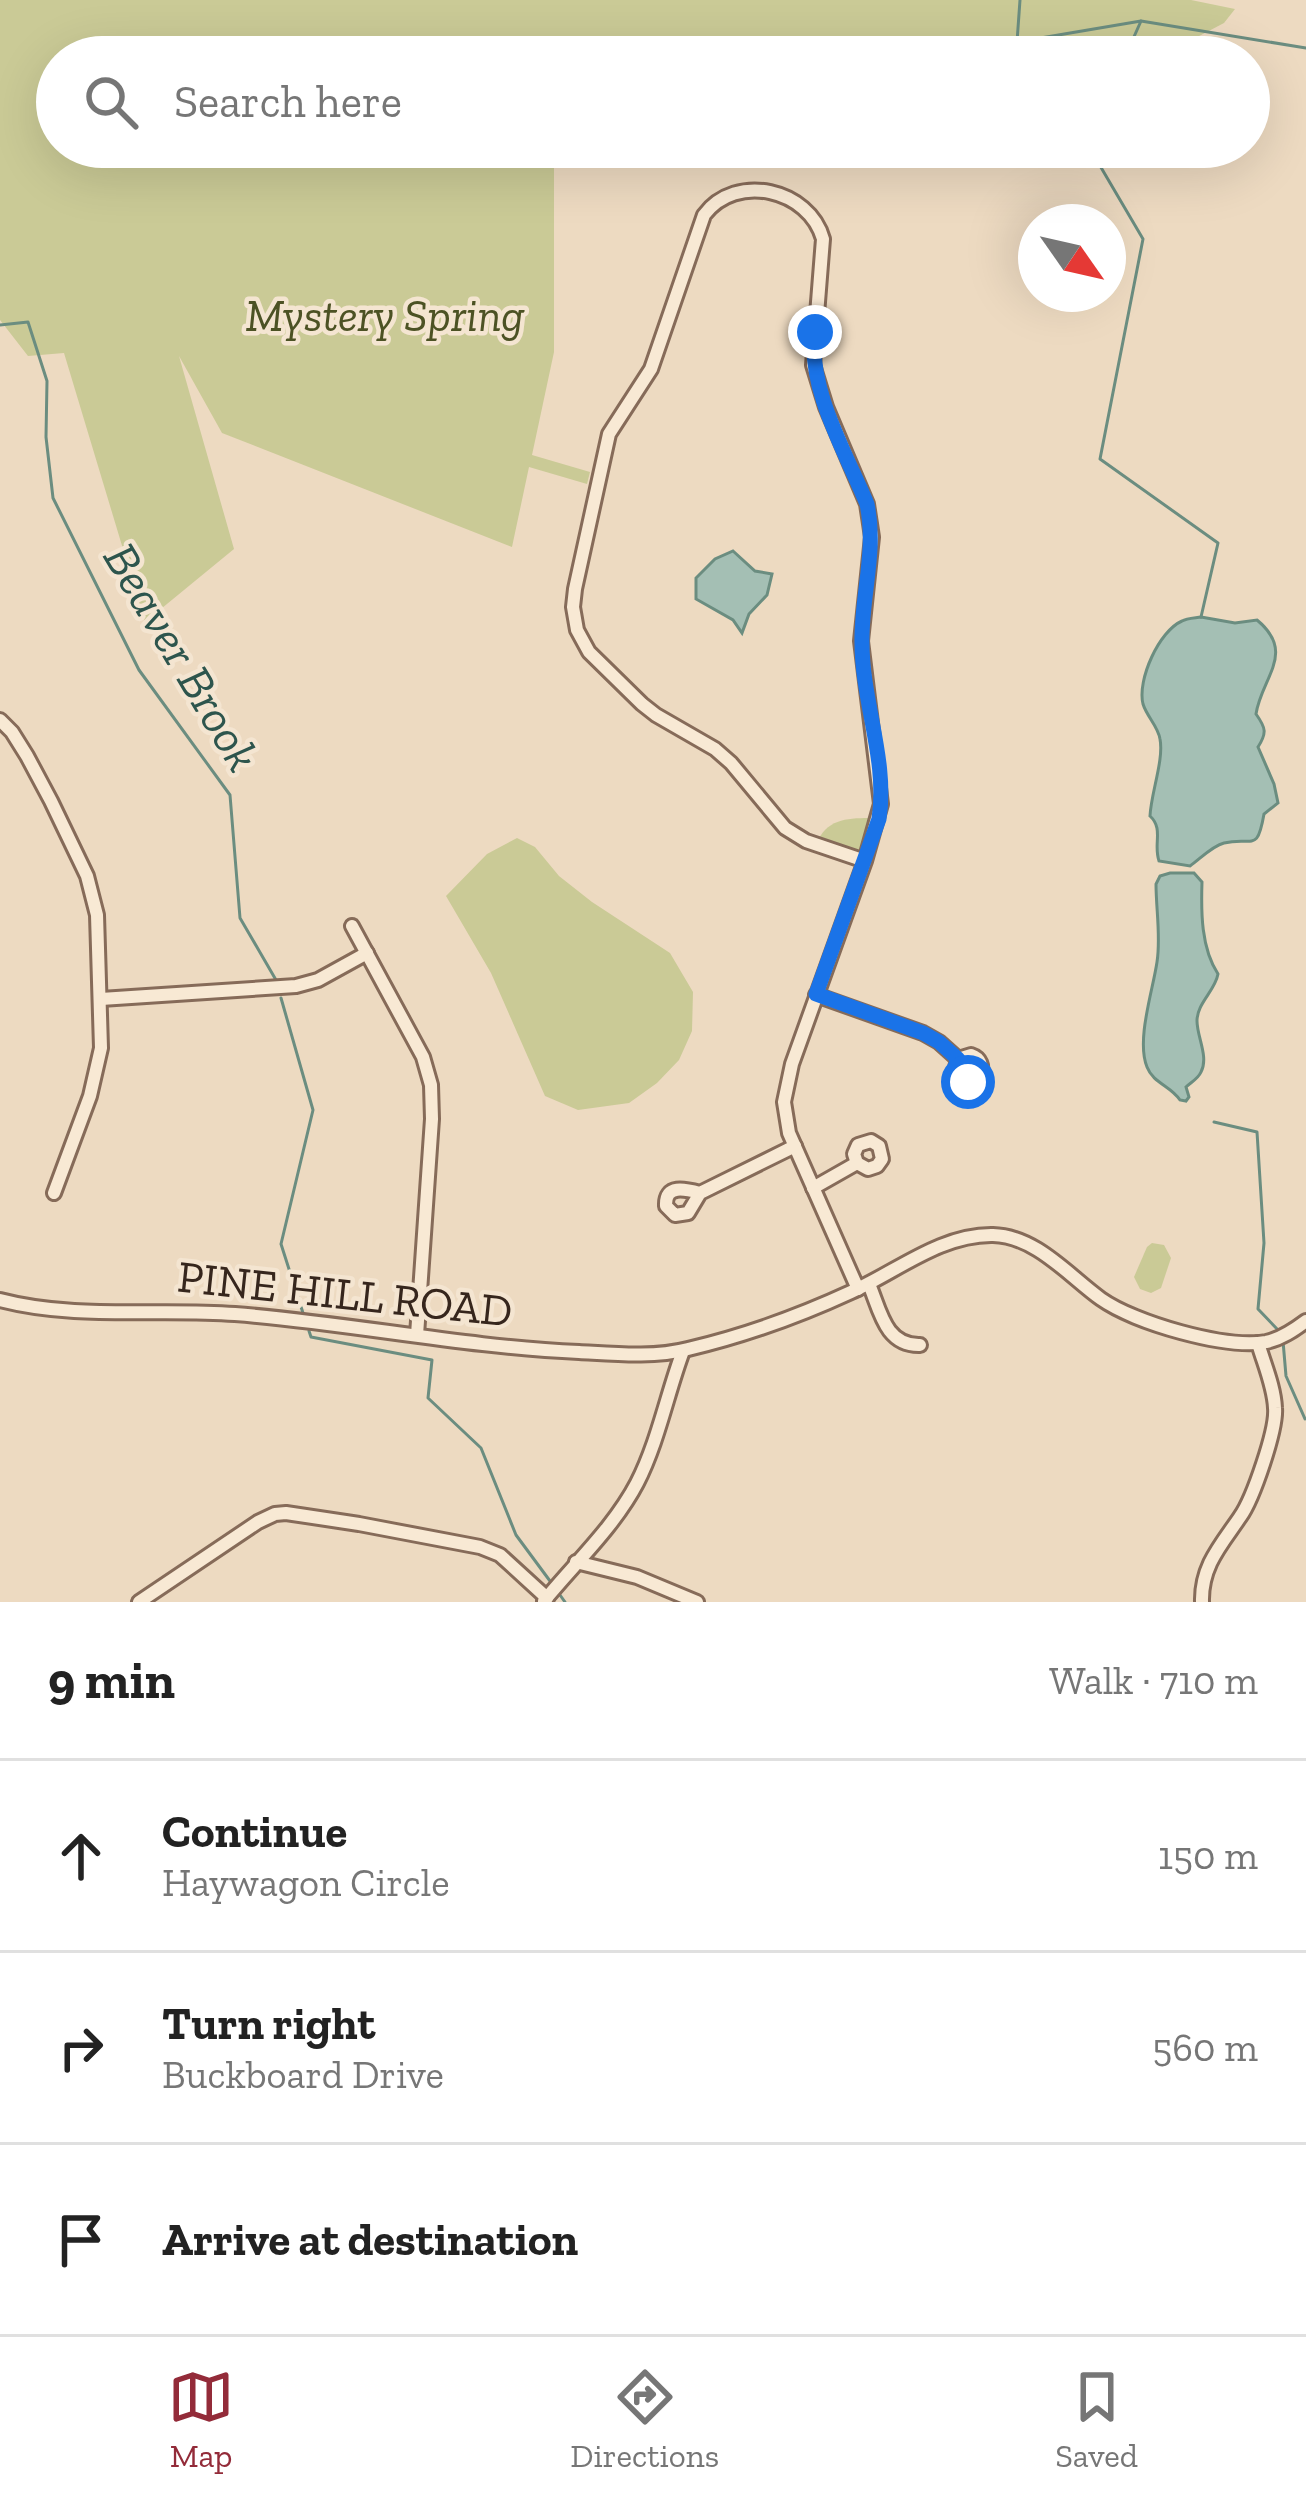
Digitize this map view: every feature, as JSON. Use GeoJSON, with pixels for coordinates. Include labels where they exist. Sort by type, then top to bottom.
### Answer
{"type":"FeatureCollection","features":[{"type":"Feature","properties":{"kind":"street"},"geometry":{"type":"LineString","coordinates":[[865,861],[806,841],[784,828],[731,763],[656,715],[604,668],[582,641],[574,619],[575,589],[609,434],[652,369],[704,215],[722,199],[746,193],[784,195],[809,211],[820,226],[824,239],[813,364],[867,504],[872,537],[862,641],[881,804],[865,861],[785,1087],[786,1121],[813,1188],[892,1335],[906,1345],[920,1345]]}},
{"type":"Feature","properties":{"kind":"street"},"geometry":{"type":"LineString","coordinates":[[0,720],[27,756],[92,888],[97,915],[103,1032],[95,1079],[54,1193]]}},
{"type":"Feature","properties":{"kind":"street"},"geometry":{"type":"LineString","coordinates":[[352,926],[423,1057],[431,1085],[417,1335]]}},
{"type":"Feature","properties":{"kind":"street"},"geometry":{"type":"LineString","coordinates":[[101,999],[296,986],[318,980],[367,953]]}},
{"type":"Feature","properties":{"kind":"street"},"geometry":{"type":"LineString","coordinates":[[816,994],[923,1033],[958,1059]]}},
{"type":"Feature","properties":{"kind":"street"},"geometry":{"type":"LineString","coordinates":[[700,1193],[795,1146]]}},
{"type":"Feature","properties":{"kind":"street"},"geometry":{"type":"LineString","coordinates":[[813,1188],[856,1163]]}},
{"type":"Feature","properties":{"kind":"street","name":"PINE HILL ROAD"},"geometry":{"type":"LineString","coordinates":[[0,1300],[58,1311],[220,1313],[568,1352],[655,1354],[683,1351],[791,1317],[936,1248],[999,1235],[1036,1249],[1099,1298],[1134,1318],[1218,1339],[1258,1343]]}},
{"type":"Feature","properties":{"kind":"street"},"geometry":{"type":"LineString","coordinates":[[1202,1602],[1209,1563],[1246,1508],[1274,1426],[1274,1396],[1258,1343],[1306,1322]]}},
{"type":"Feature","properties":{"kind":"street"},"geometry":{"type":"LineString","coordinates":[[140,1602],[258,1522],[286,1513],[480,1547],[500,1556],[545,1600],[624,1505],[650,1455],[683,1351]]}},
{"type":"Feature","properties":{"kind":"street"},"geometry":{"type":"LineString","coordinates":[[576,1562],[637,1577],[697,1602]]}},
{"type":"Feature","properties":{"kind":"green space","name":"Mystery Spring"},"geometry":{"type":"Polygon","coordinates":[[[0,0],[1191,0],[1235,9],[1224,23],[1199,36],[36,36],[36,168],[554,168],[554,352],[532,455],[590,472],[587,484],[529,467],[512,547],[222,433],[179,356],[234,549],[145,622],[64,353],[28,356],[0,320],[0,0]]]}},
{"type":"Feature","properties":{"kind":"green space"},"geometry":{"type":"Polygon","coordinates":[[[873,818],[863,849],[855,852],[818,840],[834,823],[873,818]]]}},
{"type":"Feature","properties":{"kind":"green space"},"geometry":{"type":"Polygon","coordinates":[[[517,838],[535,847],[559,876],[592,902],[670,953],[693,992],[692,1031],[679,1060],[629,1103],[578,1110],[545,1096],[491,973],[446,896],[487,854],[517,838]]]}},
{"type":"Feature","properties":{"kind":"green space"},"geometry":{"type":"Polygon","coordinates":[[[1152,1243],[1164,1245],[1171,1258],[1161,1288],[1151,1293],[1140,1289],[1134,1277],[1152,1243]]]}},
{"type":"Feature","properties":{"kind":"shaded area"},"geometry":{"type":"Polygon","coordinates":[[[733,551],[755,571],[772,574],[767,595],[749,614],[742,633],[733,620],[696,599],[696,578],[715,559],[733,551]]]}},
{"type":"Feature","properties":{"kind":"shaded area"},"geometry":{"type":"Polygon","coordinates":[[[1201,617],[1235,623],[1257,620],[1274,644],[1276,655],[1256,714],[1264,730],[1258,747],[1278,803],[1264,814],[1256,839],[1220,845],[1190,866],[1159,861],[1157,855],[1156,826],[1150,816],[1160,739],[1142,694],[1147,670],[1165,635],[1182,621],[1201,617]]]}},
{"type":"Feature","properties":{"kind":"shaded area"},"geometry":{"type":"Polygon","coordinates":[[[1194,873],[1202,882],[1205,941],[1218,974],[1198,1015],[1203,1066],[1186,1087],[1186,1101],[1153,1077],[1144,1056],[1144,1029],[1158,952],[1156,884],[1160,876],[1194,873]]]}},
{"type":"Feature","properties":{"kind":"waterway"},"geometry":{"type":"LineString","coordinates":[[1017,36],[1020,0]]}},
{"type":"Feature","properties":{"kind":"waterway"},"geometry":{"type":"LineString","coordinates":[[1052,36],[1141,21],[1233,36]]}},
{"type":"Feature","properties":{"kind":"waterway"},"geometry":{"type":"LineString","coordinates":[[1134,36],[1141,21]]}},
{"type":"Feature","properties":{"kind":"waterway"},"geometry":{"type":"LineString","coordinates":[[1270,42],[1306,48]]}},
{"type":"Feature","properties":{"kind":"waterway"},"geometry":{"type":"LineString","coordinates":[[1101,168],[1143,239],[1100,459],[1218,543],[1201,617]]}},
{"type":"Feature","properties":{"kind":"waterway","name":"Beaver Brook"},"geometry":{"type":"LineString","coordinates":[[0,325],[28,322],[47,381],[46,437],[53,498],[139,670],[230,795],[240,918],[276,980]]}},
{"type":"Feature","properties":{"kind":"waterway","name":"Beaver Brook"},"geometry":{"type":"LineString","coordinates":[[281,998],[313,1110],[281,1244],[303,1313]]}},
{"type":"Feature","properties":{"kind":"waterway"},"geometry":{"type":"LineString","coordinates":[[1214,1122],[1257,1132],[1264,1243],[1258,1309],[1278,1330]]}},
{"type":"Feature","properties":{"kind":"waterway","name":"Beaver Brook"},"geometry":{"type":"LineString","coordinates":[[309,1331],[311,1337],[432,1360],[428,1398],[481,1448],[516,1535],[550,1581]]}},
{"type":"Feature","properties":{"kind":"waterway"},"geometry":{"type":"LineString","coordinates":[[1283,1341],[1286,1376],[1305,1419]]}},
{"type":"Feature","properties":{"kind":"waterway","name":"Beaver Brook"},"geometry":{"type":"LineString","coordinates":[[560,1595],[565,1602]]}},
{"type":"Feature","properties":{"kind":"route"},"geometry":{"type":"LineString","coordinates":[[815,332],[813,364],[870,519],[862,641],[881,796],[879,819],[816,994],[932,1037],[958,1059],[957,1076],[968,1082]]}}]}
